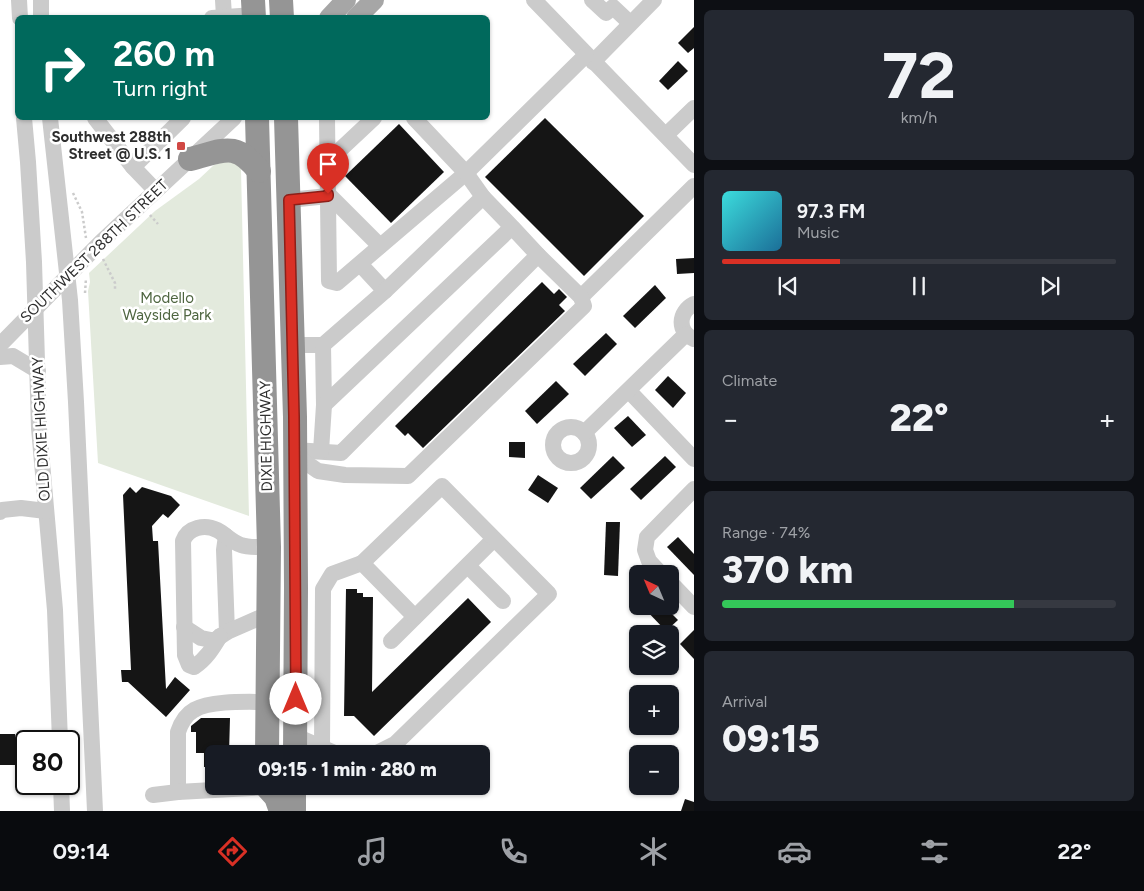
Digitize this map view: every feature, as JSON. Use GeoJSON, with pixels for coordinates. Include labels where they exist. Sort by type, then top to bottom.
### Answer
{"type":"FeatureCollection","features":[{"type":"Feature","properties":{"kind":"highway","name":"DIXIE HIGHWAY"},"geometry":{"type":"LineString","coordinates":[[257,120],[269,547],[267,745]]}},
{"type":"Feature","properties":{"kind":"highway","name":"DIXIE HIGHWAY"},"geometry":{"type":"LineString","coordinates":[[286,120],[293,345],[292,745]]}},
{"type":"Feature","properties":{"kind":"highway"},"geometry":{"type":"LineString","coordinates":[[190,159],[227,150],[235,151],[247,156],[259,171]]}},
{"type":"Feature","properties":{"kind":"highway"},"geometry":{"type":"LineString","coordinates":[[263,304],[281,352],[280,438],[284,446],[294,452]]}},
{"type":"Feature","properties":{"kind":"highway"},"geometry":{"type":"LineString","coordinates":[[269,587],[280,641],[282,745]]}},
{"type":"Feature","properties":{"kind":"highway"},"geometry":{"type":"LineString","coordinates":[[266,811],[267,795]]}},
{"type":"Feature","properties":{"kind":"highway"},"geometry":{"type":"LineString","coordinates":[[274,795],[280,811]]}},
{"type":"Feature","properties":{"kind":"highway"},"geometry":{"type":"LineString","coordinates":[[294,795],[294,811]]}},
{"type":"Feature","properties":{"kind":"main road"},"geometry":{"type":"LineString","coordinates":[[331,15],[346,0]]}},
{"type":"Feature","properties":{"kind":"main road"},"geometry":{"type":"LineString","coordinates":[[359,15],[374,0]]}},
{"type":"Feature","properties":{"kind":"street"},"geometry":{"type":"LineString","coordinates":[[19,0],[20,15]]}},
{"type":"Feature","properties":{"kind":"street"},"geometry":{"type":"LineString","coordinates":[[41,0],[41,15]]}},
{"type":"Feature","properties":{"kind":"street"},"geometry":{"type":"LineString","coordinates":[[534,0],[694,165]]}},
{"type":"Feature","properties":{"kind":"street"},"geometry":{"type":"LineString","coordinates":[[592,0],[606,13],[616,3],[630,23]]}},
{"type":"Feature","properties":{"kind":"street"},"geometry":{"type":"LineString","coordinates":[[327,120],[329,281],[338,283],[466,173],[654,0]]}},
{"type":"Feature","properties":{"kind":"street"},"geometry":{"type":"LineString","coordinates":[[220,11],[253,11]]}},
{"type":"Feature","properties":{"kind":"street"},"geometry":{"type":"LineString","coordinates":[[666,136],[694,108]]}},
{"type":"Feature","properties":{"kind":"street","name":"OLD DIXIE HIGHWAY"},"geometry":{"type":"LineString","coordinates":[[24,120],[30,184],[39,428],[55,610],[60,730]]}},
{"type":"Feature","properties":{"kind":"street"},"geometry":{"type":"LineString","coordinates":[[50,120],[67,275],[76,402],[95,811]]}},
{"type":"Feature","properties":{"kind":"street"},"geometry":{"type":"LineString","coordinates":[[97,120],[133,167],[155,190]]}},
{"type":"Feature","properties":{"kind":"street"},"geometry":{"type":"LineString","coordinates":[[133,167],[181,120]]}},
{"type":"Feature","properties":{"kind":"street","name":"SOUTHWEST 288TH STREET"},"geometry":{"type":"LineString","coordinates":[[0,345],[67,275],[155,190],[232,120]]}},
{"type":"Feature","properties":{"kind":"street"},"geometry":{"type":"LineString","coordinates":[[327,162],[372,120]]}},
{"type":"Feature","properties":{"kind":"street"},"geometry":{"type":"LineString","coordinates":[[294,452],[318,471],[345,476],[408,476],[584,306],[581,297],[538,255],[483,196],[466,173],[416,120]]}},
{"type":"Feature","properties":{"kind":"street"},"geometry":{"type":"LineString","coordinates":[[581,297],[694,186]]}},
{"type":"Feature","properties":{"kind":"street"},"geometry":{"type":"LineString","coordinates":[[328,195],[380,246]]}},
{"type":"Feature","properties":{"kind":"street"},"geometry":{"type":"LineString","coordinates":[[289,200],[328,195]]}},
{"type":"Feature","properties":{"kind":"street"},"geometry":{"type":"LineString","coordinates":[[293,345],[323,345],[385,291],[483,196]]}},
{"type":"Feature","properties":{"kind":"street"},"geometry":{"type":"LineString","coordinates":[[324,406],[512,227]]}},
{"type":"Feature","properties":{"kind":"street"},"geometry":{"type":"LineString","coordinates":[[294,452],[320,451],[341,453],[538,255]]}},
{"type":"Feature","properties":{"kind":"street"},"geometry":{"type":"LineString","coordinates":[[360,264],[385,291]]}},
{"type":"Feature","properties":{"kind":"street"},"geometry":{"type":"LineString","coordinates":[[584,433],[629,390],[690,337],[682,328],[681,321],[686,309],[694,304]]}},
{"type":"Feature","properties":{"kind":"street"},"geometry":{"type":"LineString","coordinates":[[320,451],[324,406],[323,345]]}},
{"type":"Feature","properties":{"kind":"street"},"geometry":{"type":"LineString","coordinates":[[0,356],[13,356],[38,371]]}},
{"type":"Feature","properties":{"kind":"street"},"geometry":{"type":"LineString","coordinates":[[629,390],[694,459]]}},
{"type":"Feature","properties":{"kind":"street"},"geometry":{"type":"LineString","coordinates":[[330,745],[323,589],[332,574],[362,563],[442,486],[549,594],[393,745]]}},
{"type":"Feature","properties":{"kind":"street"},"geometry":{"type":"LineString","coordinates":[[653,565],[645,550],[647,537],[694,489]]}},
{"type":"Feature","properties":{"kind":"street"},"geometry":{"type":"LineString","coordinates":[[0,512],[2,510],[21,508],[46,511]]}},
{"type":"Feature","properties":{"kind":"street"},"geometry":{"type":"LineString","coordinates":[[232,540],[224,550],[224,634],[209,653],[194,667],[190,665],[184,655],[183,541],[185,535],[195,528],[203,528],[216,530],[245,546],[269,547]]}},
{"type":"Feature","properties":{"kind":"street"},"geometry":{"type":"LineString","coordinates":[[391,641],[494,539]]}},
{"type":"Feature","properties":{"kind":"street"},"geometry":{"type":"LineString","coordinates":[[362,563],[415,617]]}},
{"type":"Feature","properties":{"kind":"street"},"geometry":{"type":"LineString","coordinates":[[468,566],[503,601]]}},
{"type":"Feature","properties":{"kind":"street"},"geometry":{"type":"LineString","coordinates":[[679,591],[694,607]]}},
{"type":"Feature","properties":{"kind":"street"},"geometry":{"type":"LineString","coordinates":[[184,627],[196,635],[215,640],[268,614]]}},
{"type":"Feature","properties":{"kind":"street"},"geometry":{"type":"LineString","coordinates":[[178,792],[178,732],[186,716],[193,710],[203,707],[237,702],[268,702]]}},
{"type":"Feature","properties":{"kind":"street"},"geometry":{"type":"LineString","coordinates":[[153,795],[205,790]]}},
{"type":"Feature","properties":{"kind":"street"},"geometry":{"type":"LineString","coordinates":[[61,795],[62,811]]}},
{"type":"Feature","properties":{"kind":"path"},"geometry":{"type":"LineString","coordinates":[[149,214],[158,224]]}},
{"type":"Feature","properties":{"kind":"path"},"geometry":{"type":"LineString","coordinates":[[103,258],[114,283],[115,290]]}},
{"type":"Feature","properties":{"kind":"green space","name":"Modello Wayside Park"},"geometry":{"type":"Polygon","coordinates":[[[230,160],[240,164],[241,170],[249,516],[98,463],[88,291],[89,273],[155,211],[199,179],[214,165],[230,160]]]}},
{"type":"Feature","properties":{"kind":"building"},"geometry":{"type":"Polygon","coordinates":[[[694,27],[694,48],[688,53],[678,43],[694,27]]]}},
{"type":"Feature","properties":{"kind":"building"},"geometry":{"type":"Polygon","coordinates":[[[678,61],[688,71],[668,90],[659,81],[678,61]]]}},
{"type":"Feature","properties":{"kind":"building"},"geometry":{"type":"Polygon","coordinates":[[[545,118],[644,216],[584,276],[485,177],[545,118]]]}},
{"type":"Feature","properties":{"kind":"building"},"geometry":{"type":"Polygon","coordinates":[[[399,124],[444,172],[391,223],[345,176],[399,124]]]}},
{"type":"Feature","properties":{"kind":"building"},"geometry":{"type":"Polygon","coordinates":[[[694,258],[694,273],[677,274],[676,259],[694,258]]]}},
{"type":"Feature","properties":{"kind":"building"},"geometry":{"type":"Polygon","coordinates":[[[542,282],[554,294],[559,289],[567,297],[559,305],[565,311],[423,448],[408,433],[405,436],[395,426],[542,282]]]}},
{"type":"Feature","properties":{"kind":"building"},"geometry":{"type":"Polygon","coordinates":[[[655,285],[666,298],[635,328],[623,316],[655,285]]]}},
{"type":"Feature","properties":{"kind":"building"},"geometry":{"type":"Polygon","coordinates":[[[606,333],[617,344],[585,376],[573,364],[606,333]]]}},
{"type":"Feature","properties":{"kind":"building"},"geometry":{"type":"Polygon","coordinates":[[[668,376],[686,393],[673,408],[655,390],[668,376]]]}},
{"type":"Feature","properties":{"kind":"building"},"geometry":{"type":"Polygon","coordinates":[[[556,381],[569,394],[537,424],[525,411],[556,381]]]}},
{"type":"Feature","properties":{"kind":"building"},"geometry":{"type":"Polygon","coordinates":[[[628,416],[646,435],[632,447],[614,428],[628,416]]]}},
{"type":"Feature","properties":{"kind":"building"},"geometry":{"type":"Polygon","coordinates":[[[509,442],[525,442],[525,458],[509,457],[509,442]]]}},
{"type":"Feature","properties":{"kind":"building"},"geometry":{"type":"Polygon","coordinates":[[[613,456],[625,468],[591,499],[580,488],[613,456]]]}},
{"type":"Feature","properties":{"kind":"building"},"geometry":{"type":"Polygon","coordinates":[[[665,456],[676,467],[641,500],[630,489],[665,456]]]}},
{"type":"Feature","properties":{"kind":"building"},"geometry":{"type":"Polygon","coordinates":[[[538,475],[558,488],[548,503],[528,490],[538,475]]]}},
{"type":"Feature","properties":{"kind":"building"},"geometry":{"type":"Polygon","coordinates":[[[130,487],[136,493],[142,487],[171,496],[180,505],[168,518],[163,514],[152,526],[153,541],[158,541],[166,689],[175,677],[190,690],[166,717],[128,682],[122,682],[121,670],[131,670],[123,495],[130,487]]]}},
{"type":"Feature","properties":{"kind":"building"},"geometry":{"type":"Polygon","coordinates":[[[606,522],[620,522],[618,576],[604,575],[606,522]]]}},
{"type":"Feature","properties":{"kind":"building"},"geometry":{"type":"Polygon","coordinates":[[[678,537],[694,554],[694,575],[667,547],[678,537]]]}},
{"type":"Feature","properties":{"kind":"building"},"geometry":{"type":"Polygon","coordinates":[[[346,589],[357,589],[357,593],[363,593],[363,597],[373,597],[372,692],[468,598],[491,622],[374,736],[354,716],[344,716],[346,589]]]}},
{"type":"Feature","properties":{"kind":"building"},"geometry":{"type":"Polygon","coordinates":[[[651,615],[673,615],[678,620],[673,625],[660,625],[651,615]]]}},
{"type":"Feature","properties":{"kind":"building"},"geometry":{"type":"Polygon","coordinates":[[[694,630],[694,659],[680,644],[694,630]]]}},
{"type":"Feature","properties":{"kind":"building"},"geometry":{"type":"Polygon","coordinates":[[[201,718],[230,718],[229,745],[205,745],[205,767],[204,753],[196,753],[196,732],[191,732],[191,726],[201,718]]]}},
{"type":"Feature","properties":{"kind":"building"},"geometry":{"type":"Polygon","coordinates":[[[0,734],[15,734],[15,765],[0,765],[0,734]]]}},
{"type":"Feature","properties":{"kind":"building"},"geometry":{"type":"Polygon","coordinates":[[[685,799],[694,802],[694,811],[681,811],[685,799]]]}},
{"type":"Feature","properties":{"kind":"place","name":"Southwest 288th Street @ U.S. 1"},"geometry":{"type":"Point","coordinates":[181,146]}},
{"type":"Feature","properties":{"kind":"route"},"geometry":{"type":"LineString","coordinates":[[296,699],[295,455],[289,200],[328,196],[328,194]]}}]}
